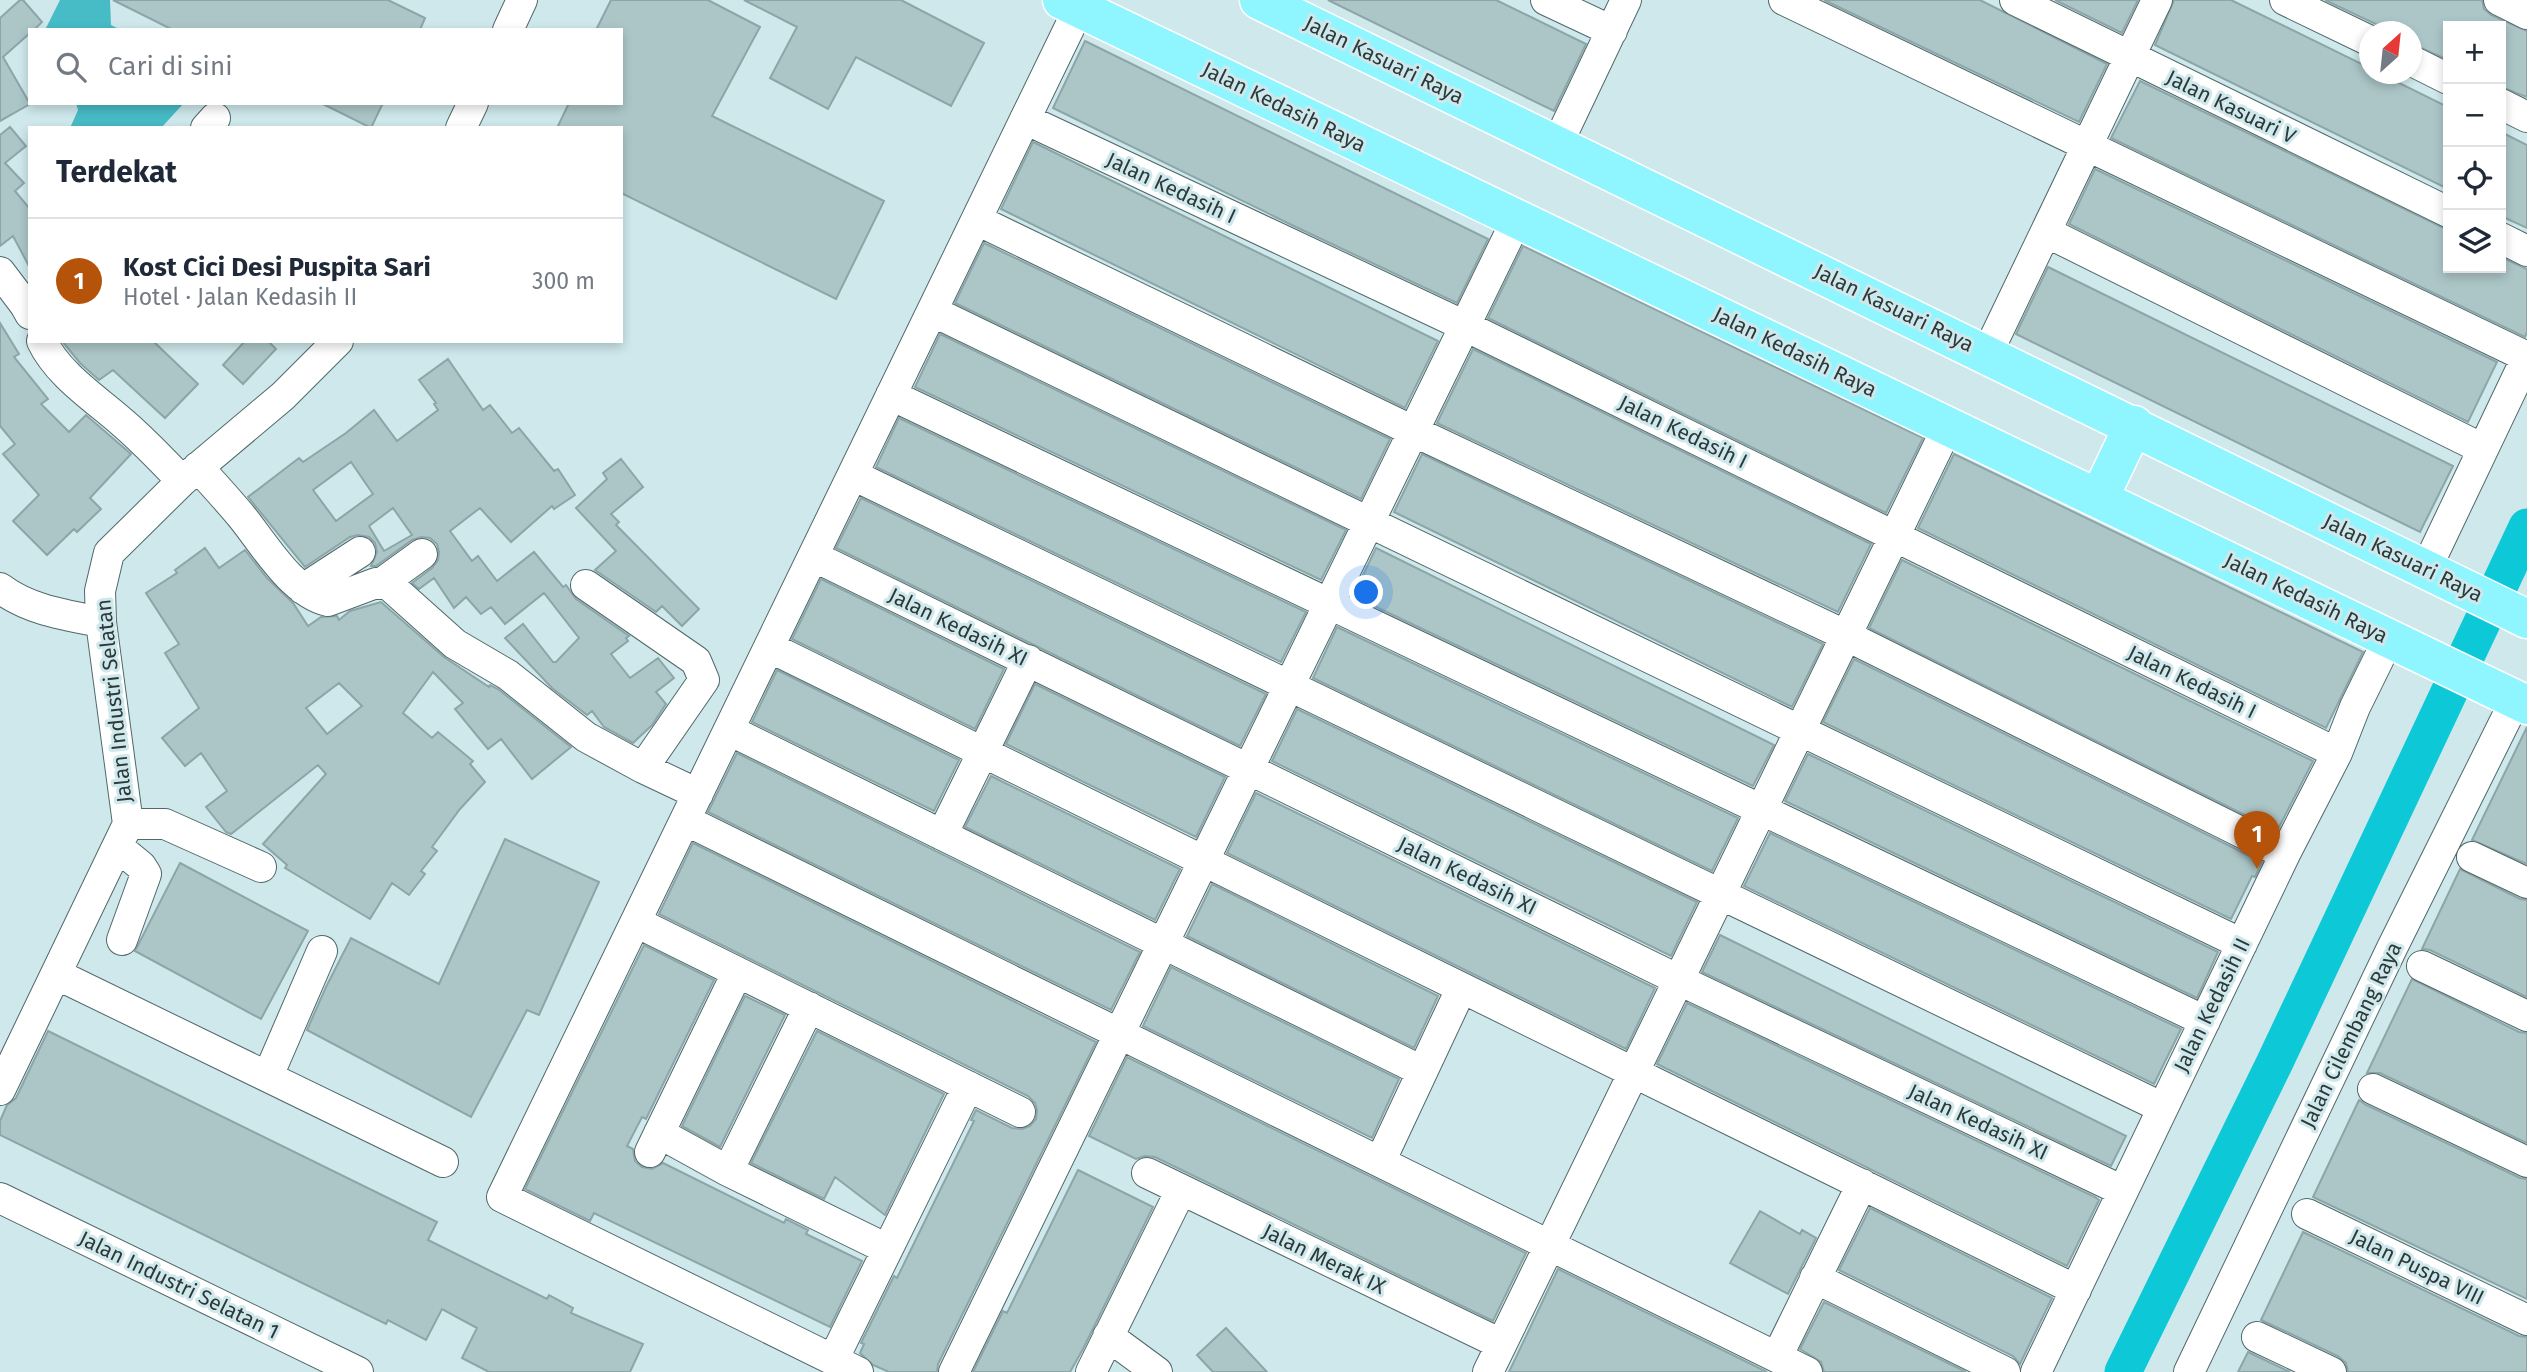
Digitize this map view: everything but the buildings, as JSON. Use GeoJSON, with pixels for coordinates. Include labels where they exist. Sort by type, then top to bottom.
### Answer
{"type":"FeatureCollection","features":[{"type":"Feature","properties":{"kind":"main road","name":"Jalan Kasuari Raya"},"geometry":{"type":"LineString","coordinates":[[1259,0],[1301,9],[1557,145],[2527,619]]}},
{"type":"Feature","properties":{"kind":"main road","name":"Jalan Kedasih Raya"},"geometry":{"type":"LineString","coordinates":[[1071,4],[2514,699]]}},
{"type":"Feature","properties":{"kind":"main road"},"geometry":{"type":"LineString","coordinates":[[2099,498],[2134,425]]}},
{"type":"Feature","properties":{"kind":"street"},"geometry":{"type":"LineString","coordinates":[[509,28],[522,0]]}},
{"type":"Feature","properties":{"kind":"street"},"geometry":{"type":"LineString","coordinates":[[1546,0],[1612,31]]}},
{"type":"Feature","properties":{"kind":"street"},"geometry":{"type":"LineString","coordinates":[[1557,145],[1626,0]]}},
{"type":"Feature","properties":{"kind":"street"},"geometry":{"type":"LineString","coordinates":[[1784,0],[2527,357],[2483,449],[2432,572]]}},
{"type":"Feature","properties":{"kind":"street","name":"Jalan Kasuari V"},"geometry":{"type":"LineString","coordinates":[[2015,0],[2444,210]]}},
{"type":"Feature","properties":{"kind":"street"},"geometry":{"type":"LineString","coordinates":[[1987,354],[2157,0]]}},
{"type":"Feature","properties":{"kind":"street"},"geometry":{"type":"LineString","coordinates":[[2285,0],[2359,36]]}},
{"type":"Feature","properties":{"kind":"street"},"geometry":{"type":"LineString","coordinates":[[2499,0],[2527,14]]}},
{"type":"Feature","properties":{"kind":"street"},"geometry":{"type":"LineString","coordinates":[[968,1086],[887,1249],[845,1366],[502,1198],[977,220],[1025,119],[1071,4]]}},
{"type":"Feature","properties":{"kind":"street"},"geometry":{"type":"LineString","coordinates":[[2422,66],[2443,76]]}},
{"type":"Feature","properties":{"kind":"street"},"geometry":{"type":"LineString","coordinates":[[462,126],[472,105]]}},
{"type":"Feature","properties":{"kind":"street"},"geometry":{"type":"LineString","coordinates":[[2506,106],[2527,117]]}},
{"type":"Feature","properties":{"kind":"street","name":"Jalan Kedasih I"},"geometry":{"type":"LineString","coordinates":[[1025,119],[1465,326],[2337,753]]}},
{"type":"Feature","properties":{"kind":"street"},"geometry":{"type":"LineString","coordinates":[[954,1372],[1517,219]]}},
{"type":"Feature","properties":{"kind":"street"},"geometry":{"type":"LineString","coordinates":[[977,220],[1413,431],[1845,635],[2285,854]]}},
{"type":"Feature","properties":{"kind":"street"},"geometry":{"type":"LineString","coordinates":[[2046,232],[2483,449]]}},
{"type":"Feature","properties":{"kind":"street"},"geometry":{"type":"LineString","coordinates":[[2506,240],[2527,251]]}},
{"type":"Feature","properties":{"kind":"street"},"geometry":{"type":"LineString","coordinates":[[0,272],[28,307]]}},
{"type":"Feature","properties":{"kind":"street"},"geometry":{"type":"LineString","coordinates":[[932,311],[2242,944]]}},
{"type":"Feature","properties":{"kind":"street"},"geometry":{"type":"LineString","coordinates":[[43,343],[62,369],[126,425],[243,519],[274,559],[303,589],[328,601],[382,583],[395,590],[455,644],[508,675],[586,737],[698,794]]}},
{"type":"Feature","properties":{"kind":"street","name":"Jalan Industri Selatan"},"geometry":{"type":"LineString","coordinates":[[123,835],[100,622],[100,592],[109,553],[190,474],[283,396],[336,343]]}},
{"type":"Feature","properties":{"kind":"street"},"geometry":{"type":"LineString","coordinates":[[891,395],[2205,1021]]}},
{"type":"Feature","properties":{"kind":"street"},"geometry":{"type":"LineString","coordinates":[[1488,1372],[1948,426]]}},
{"type":"Feature","properties":{"kind":"street"},"geometry":{"type":"LineString","coordinates":[[853,475],[2163,1108]]}},
{"type":"Feature","properties":{"kind":"street"},"geometry":{"type":"LineString","coordinates":[[303,589],[360,552]]}},
{"type":"Feature","properties":{"kind":"street"},"geometry":{"type":"LineString","coordinates":[[382,583],[422,554]]}},
{"type":"Feature","properties":{"kind":"street","name":"Jalan Kedasih XI"},"geometry":{"type":"LineString","coordinates":[[813,556],[1679,980],[2123,1191]]}},
{"type":"Feature","properties":{"kind":"street"},"geometry":{"type":"LineString","coordinates":[[586,585],[696,661],[704,680],[643,768]]}},
{"type":"Feature","properties":{"kind":"street"},"geometry":{"type":"LineString","coordinates":[[5,594],[54,614],[100,622]]}},
{"type":"Feature","properties":{"kind":"street","name":"Jalan Kedasih II"},"geometry":{"type":"LineString","coordinates":[[2036,1372],[2285,854],[2337,753],[2355,707],[2397,641]]}},
{"type":"Feature","properties":{"kind":"street"},"geometry":{"type":"LineString","coordinates":[[769,647],[2076,1290]]}},
{"type":"Feature","properties":{"kind":"street"},"geometry":{"type":"LineString","coordinates":[[942,835],[1028,660]]}},
{"type":"Feature","properties":{"kind":"street","name":"Jalan Cilembang Raya"},"geometry":{"type":"LineString","coordinates":[[2189,1372],[2514,699]]}},
{"type":"Feature","properties":{"kind":"street"},"geometry":{"type":"LineString","coordinates":[[729,730],[1422,1071]]}},
{"type":"Feature","properties":{"kind":"street"},"geometry":{"type":"LineString","coordinates":[[685,820],[1807,1372]]}},
{"type":"Feature","properties":{"kind":"street"},"geometry":{"type":"LineString","coordinates":[[1,1084],[123,835],[165,824],[261,867]]}},
{"type":"Feature","properties":{"kind":"street"},"geometry":{"type":"LineString","coordinates":[[122,940],[146,874],[123,835]]}},
{"type":"Feature","properties":{"kind":"street"},"geometry":{"type":"LineString","coordinates":[[2472,857],[2527,883]]}},
{"type":"Feature","properties":{"kind":"street"},"geometry":{"type":"LineString","coordinates":[[636,922],[1020,1112]]}},
{"type":"Feature","properties":{"kind":"street"},"geometry":{"type":"LineString","coordinates":[[268,1076],[323,951]]}},
{"type":"Feature","properties":{"kind":"street"},"geometry":{"type":"LineString","coordinates":[[2422,966],[2527,1016]]}},
{"type":"Feature","properties":{"kind":"street"},"geometry":{"type":"LineString","coordinates":[[737,973],[654,1143],[728,1171],[887,1249]]}},
{"type":"Feature","properties":{"kind":"street"},"geometry":{"type":"LineString","coordinates":[[56,974],[443,1162]]}},
{"type":"Feature","properties":{"kind":"street"},"geometry":{"type":"LineString","coordinates":[[1380,1162],[1461,989]]}},
{"type":"Feature","properties":{"kind":"street"},"geometry":{"type":"LineString","coordinates":[[728,1171],[809,1007]]}},
{"type":"Feature","properties":{"kind":"street"},"geometry":{"type":"LineString","coordinates":[[2373,1089],[2527,1161]]}},
{"type":"Feature","properties":{"kind":"street","name":"Jalan Merak IX"},"geometry":{"type":"LineString","coordinates":[[1147,1173],[1501,1344]]}},
{"type":"Feature","properties":{"kind":"street"},"geometry":{"type":"LineString","coordinates":[[1777,1357],[1861,1184]]}},
{"type":"Feature","properties":{"kind":"street"},"geometry":{"type":"LineString","coordinates":[[1091,1372],[1181,1190]]}},
{"type":"Feature","properties":{"kind":"street","name":"Jalan Industri Selatan 1"},"geometry":{"type":"LineString","coordinates":[[0,1198],[358,1372]]}},
{"type":"Feature","properties":{"kind":"street","name":"Jalan Puspa VIII"},"geometry":{"type":"LineString","coordinates":[[2307,1214],[2527,1320]]}},
{"type":"Feature","properties":{"kind":"street"},"geometry":{"type":"LineString","coordinates":[[1815,1279],[2005,1372]]}},
{"type":"Feature","properties":{"kind":"street"},"geometry":{"type":"LineString","coordinates":[[1108,1336],[1157,1372]]}},
{"type":"Feature","properties":{"kind":"street"},"geometry":{"type":"LineString","coordinates":[[2256,1337],[2331,1372]]}},
{"type":"Feature","properties":{"kind":"shaded area"},"geometry":{"type":"Polygon","coordinates":[[[60,0],[110,0],[111,25],[117,28],[46,28],[60,0]]]}},
{"type":"Feature","properties":{"kind":"shaded area"},"geometry":{"type":"Polygon","coordinates":[[[77,105],[182,105],[163,126],[71,126],[78,110],[77,105]]]}},
{"type":"Feature","properties":{"kind":"waterway"},"geometry":{"type":"LineString","coordinates":[[2123,1372],[2274,1064],[2527,527]]}},
{"type":"Feature","properties":{"kind":"place","name":"Kost Cici Desi Puspita Sari"},"geometry":{"type":"Point","coordinates":[2257,869]}}]}
